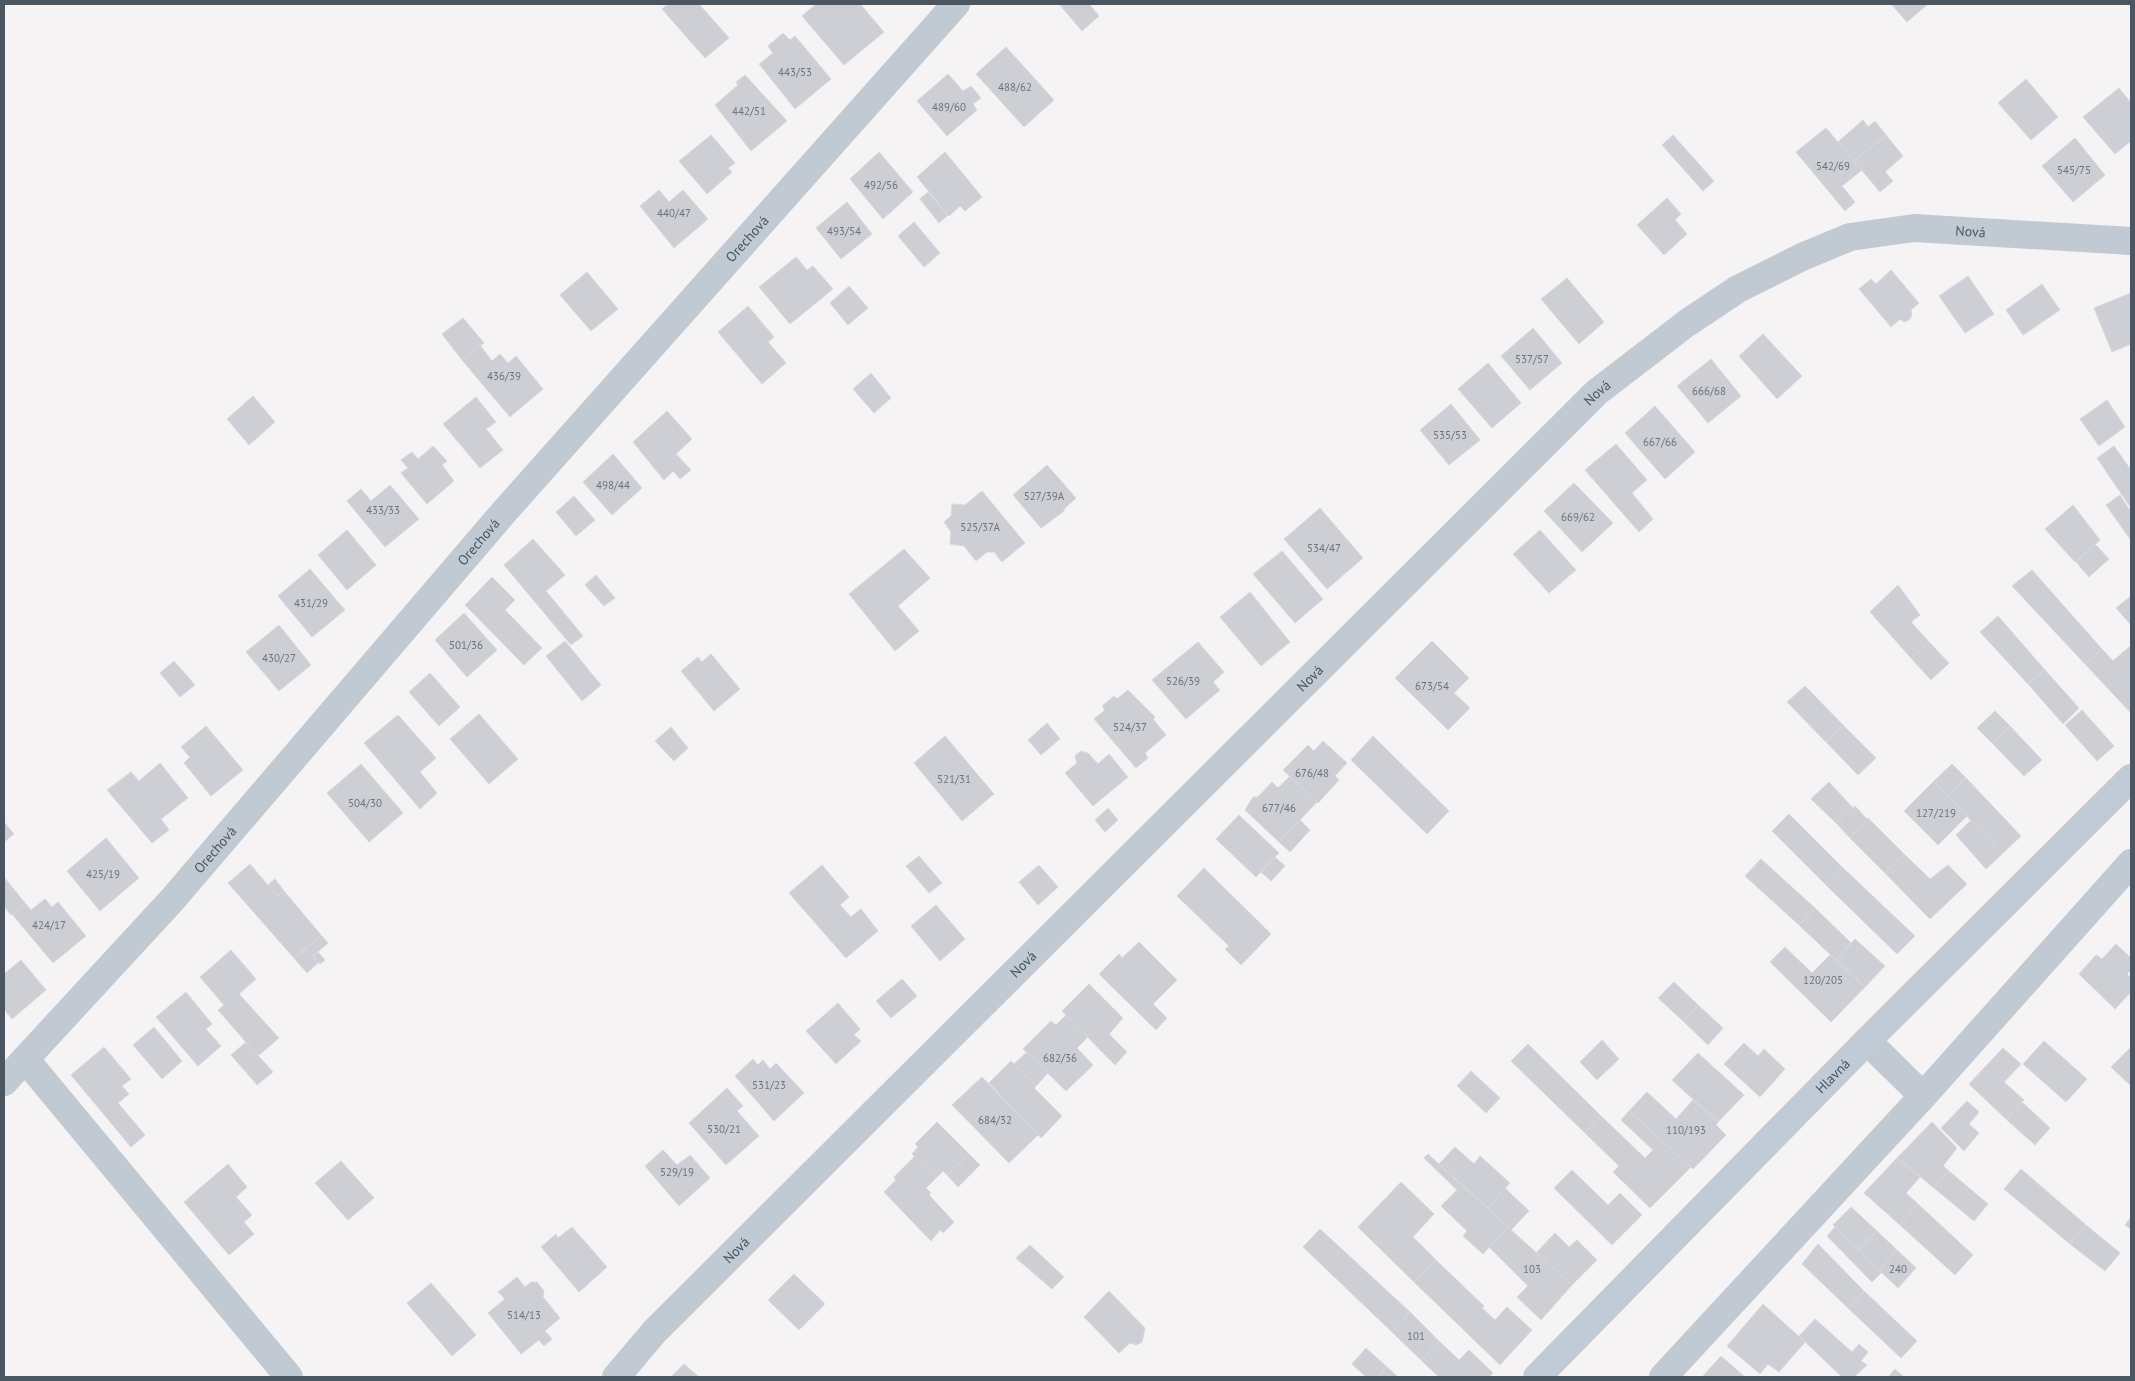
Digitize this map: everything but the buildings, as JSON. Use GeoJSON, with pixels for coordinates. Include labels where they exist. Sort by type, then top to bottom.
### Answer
{"type":"FeatureCollection","features":[{"type":"Feature","properties":{"kind":"main road","name":"Hlavná"},"geometry":{"type":"LineString","coordinates":[[1537,1377],[1867,1041],[2131,778]]}},
{"type":"Feature","properties":{"kind":"street","name":"Orechová"},"geometry":{"type":"LineString","coordinates":[[4,1082],[172,900],[504,512],[956,4]]}},
{"type":"Feature","properties":{"kind":"street","name":"Nová"},"geometry":{"type":"LineString","coordinates":[[616,1377],[655,1331],[1597,392],[1687,323],[1738,289],[1802,257],[1850,237],[1914,228],[2131,241]]}},
{"type":"Feature","properties":{"kind":"street"},"geometry":{"type":"LineString","coordinates":[[1663,1377],[1923,1096],[2131,863]]}},
{"type":"Feature","properties":{"kind":"street"},"geometry":{"type":"LineString","coordinates":[[1867,1041],[1923,1096]]}},
{"type":"Feature","properties":{"kind":"street"},"geometry":{"type":"LineString","coordinates":[[26,1060],[289,1377]]}}]}
